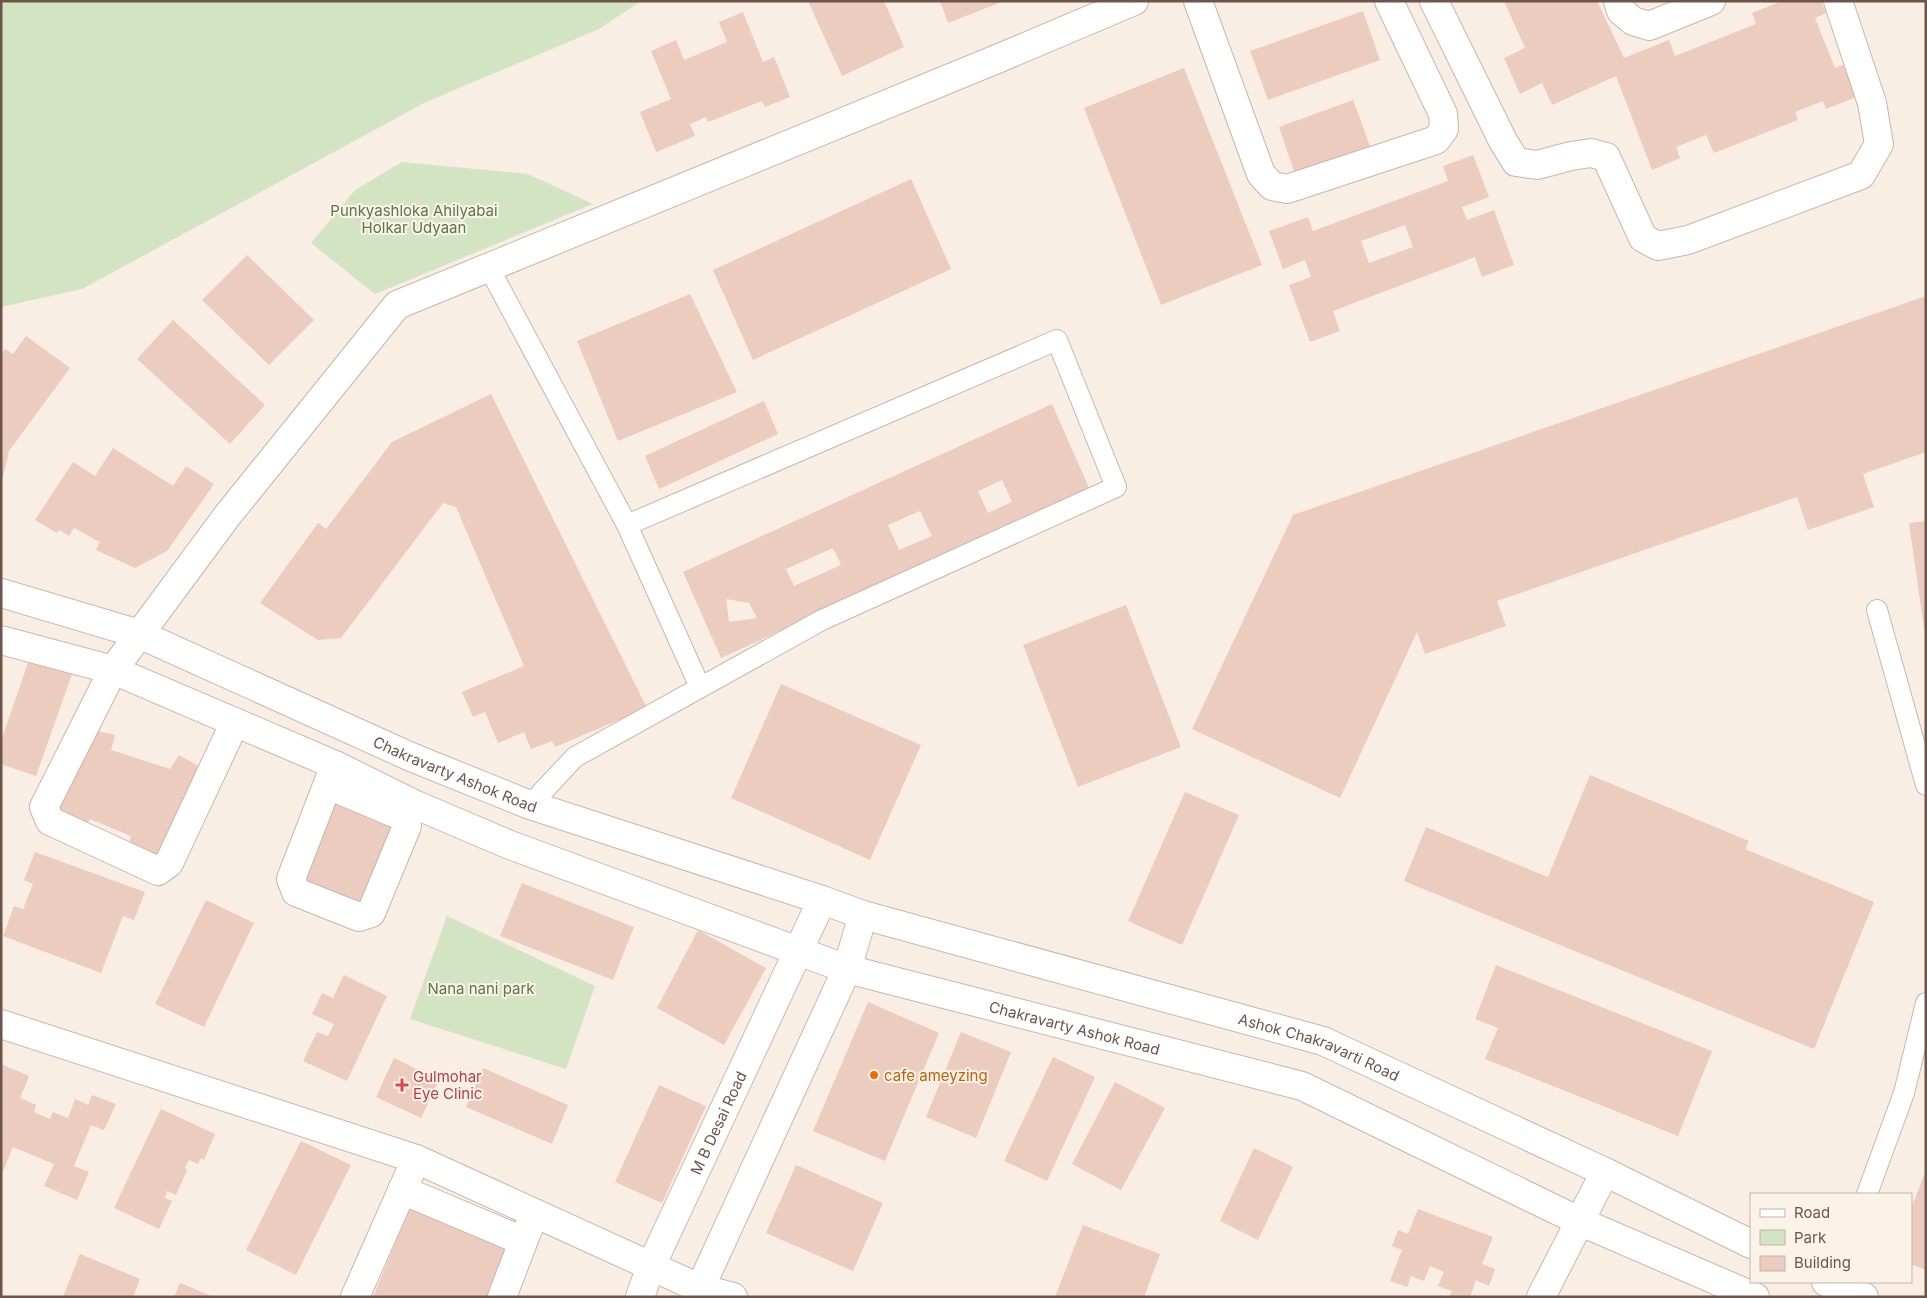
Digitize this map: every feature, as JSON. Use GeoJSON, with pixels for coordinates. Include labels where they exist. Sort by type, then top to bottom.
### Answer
{"type":"FeatureCollection","features":[{"type":"Feature","properties":{"kind":"street"},"geometry":{"type":"LineString","coordinates":[[234,722],[169,863],[158,871],[50,821],[44,807],[113,670],[227,516],[397,305],[1134,1]]}},
{"type":"Feature","properties":{"kind":"street"},"geometry":{"type":"LineString","coordinates":[[1201,10],[1261,174],[1272,186],[1288,189],[1436,140],[1444,129],[1443,114],[1389,1]]}},
{"type":"Feature","properties":{"kind":"street"},"geometry":{"type":"LineString","coordinates":[[1434,1],[1503,141],[1516,162],[1537,165],[1591,153],[1606,157],[1643,238],[1658,246],[1688,240],[1860,175],[1879,144],[1872,103],[1838,1]]}},
{"type":"Feature","properties":{"kind":"street"},"geometry":{"type":"LineString","coordinates":[[1618,1],[1621,10],[1633,21],[1649,26],[1711,1]]}},
{"type":"Feature","properties":{"kind":"street","name":"Chakravarty Ashok Road"},"geometry":{"type":"LineString","coordinates":[[1,593],[139,634],[411,756],[530,805],[864,915]]}},
{"type":"Feature","properties":{"kind":"street","name":"Chakravarty Ashok Road"},"geometry":{"type":"LineString","coordinates":[[4,646],[113,670],[234,722],[332,775],[416,805],[510,845],[847,969],[1302,1086],[1581,1222]]}},
{"type":"Feature","properties":{"kind":"street"},"geometry":{"type":"LineString","coordinates":[[332,775],[404,817],[407,826],[371,913],[359,917],[296,892],[292,879],[332,775]]}},
{"type":"Feature","properties":{"kind":"street","name":"M B Desai Road"},"geometry":{"type":"LineString","coordinates":[[640,1297],[651,1266],[822,900]]}},
{"type":"Feature","properties":{"kind":"street"},"geometry":{"type":"LineString","coordinates":[[697,1292],[847,969],[864,915]]}},
{"type":"Feature","properties":{"kind":"street","name":"Ashok Chakravarti Road"},"geometry":{"type":"LineString","coordinates":[[864,915],[1323,1041],[1605,1172],[1750,1244]]}},
{"type":"Feature","properties":{"kind":"street"},"geometry":{"type":"LineString","coordinates":[[1,1024],[416,1159],[651,1266],[697,1292],[734,1297]]}},
{"type":"Feature","properties":{"kind":"street"},"geometry":{"type":"LineString","coordinates":[[356,1297],[416,1159]]}},
{"type":"Feature","properties":{"kind":"street"},"geometry":{"type":"LineString","coordinates":[[1541,1297],[1605,1172]]}},
{"type":"Feature","properties":{"kind":"street"},"geometry":{"type":"LineString","coordinates":[[402,1190],[522,1241]]}},
{"type":"Feature","properties":{"kind":"street"},"geometry":{"type":"LineString","coordinates":[[502,1297],[522,1241],[535,1214]]}},
{"type":"Feature","properties":{"kind":"street"},"geometry":{"type":"LineString","coordinates":[[1581,1222],[1755,1297]]}},
{"type":"Feature","properties":{"kind":"street"},"geometry":{"type":"LineString","coordinates":[[1831,1286],[1864,1297]]}},
{"type":"Feature","properties":{"kind":"lane"},"geometry":{"type":"LineString","coordinates":[[489,268],[627,525],[700,687]]}},
{"type":"Feature","properties":{"kind":"lane"},"geometry":{"type":"LineString","coordinates":[[530,805],[576,757],[822,620],[1116,487],[1057,340],[627,525]]}},
{"type":"Feature","properties":{"kind":"lane"},"geometry":{"type":"LineString","coordinates":[[1877,610],[1926,785]]}},
{"type":"Feature","properties":{"kind":"lane"},"geometry":{"type":"LineString","coordinates":[[1867,1193],[1904,1093],[1926,1003]]}},
{"type":"Feature","properties":{"kind":"green space"},"geometry":{"type":"Polygon","coordinates":[[[1,1],[641,1],[599,29],[426,102],[82,289],[1,307],[1,1]]]}},
{"type":"Feature","properties":{"kind":"green space","name":"Punkyashloka Ahilyabai Holkar Udyaan"},"geometry":{"type":"Polygon","coordinates":[[[402,162],[528,174],[593,204],[375,294],[311,243],[355,190],[402,162]]]}},
{"type":"Feature","properties":{"kind":"green space","name":"Nana nani park"},"geometry":{"type":"Polygon","coordinates":[[[447,916],[595,986],[566,1069],[410,1019],[447,916]]]}},
{"type":"Feature","properties":{"kind":"building"},"geometry":{"type":"Polygon","coordinates":[[[808,1],[884,1],[904,47],[842,76],[808,1]]]}},
{"type":"Feature","properties":{"kind":"building"},"geometry":{"type":"Polygon","coordinates":[[[940,1],[1004,1],[948,23],[940,1]]]}},
{"type":"Feature","properties":{"kind":"building"},"geometry":{"type":"Polygon","coordinates":[[[1504,1],[1597,1],[1624,58],[1669,40],[1675,56],[1756,24],[1752,13],[1782,1],[1821,1],[1826,13],[1815,18],[1835,68],[1846,64],[1859,96],[1826,109],[1823,101],[1795,112],[1798,120],[1714,153],[1706,135],[1676,147],[1680,158],[1652,170],[1616,76],[1552,105],[1542,83],[1520,94],[1504,58],[1525,48],[1504,1]]]}},
{"type":"Feature","properties":{"kind":"building"},"geometry":{"type":"Polygon","coordinates":[[[1363,11],[1380,60],[1268,100],[1250,51],[1363,11]]]}},
{"type":"Feature","properties":{"kind":"building"},"geometry":{"type":"Polygon","coordinates":[[[743,12],[763,62],[774,57],[790,97],[765,107],[762,101],[708,122],[706,117],[690,124],[695,136],[656,152],[640,112],[671,99],[651,51],[676,40],[684,60],[727,42],[719,22],[743,12]]]}},
{"type":"Feature","properties":{"kind":"building"},"geometry":{"type":"Polygon","coordinates":[[[1184,68],[1262,265],[1161,305],[1084,108],[1184,68]]]}},
{"type":"Feature","properties":{"kind":"building"},"geometry":{"type":"Polygon","coordinates":[[[1353,100],[1370,146],[1295,174],[1279,127],[1353,100]]]}},
{"type":"Feature","properties":{"kind":"building"},"geometry":{"type":"Polygon","coordinates":[[[1473,155],[1489,197],[1462,207],[1467,220],[1494,210],[1514,265],[1482,277],[1475,257],[1333,311],[1340,331],[1310,342],[1289,285],[1311,277],[1305,260],[1283,269],[1269,231],[1308,217],[1313,231],[1448,181],[1443,166],[1473,155]],[[1405,225],[1361,241],[1369,263],[1413,247],[1405,225]]]}},
{"type":"Feature","properties":{"kind":"building"},"geometry":{"type":"Polygon","coordinates":[[[911,179],[951,269],[753,360],[713,270],[911,179]]]}},
{"type":"Feature","properties":{"kind":"building"},"geometry":{"type":"Polygon","coordinates":[[[247,255],[314,320],[269,365],[202,300],[247,255]]]}},
{"type":"Feature","properties":{"kind":"building"},"geometry":{"type":"Polygon","coordinates":[[[690,294],[737,392],[618,441],[577,341],[690,294]]]}},
{"type":"Feature","properties":{"kind":"building"},"geometry":{"type":"Polygon","coordinates":[[[1926,296],[1926,452],[1863,474],[1874,507],[1808,530],[1797,497],[1497,601],[1506,626],[1425,654],[1417,632],[1340,798],[1192,729],[1293,515],[1926,296]]]}},
{"type":"Feature","properties":{"kind":"building"},"geometry":{"type":"Polygon","coordinates":[[[173,320],[265,405],[230,444],[137,359],[173,320]]]}},
{"type":"Feature","properties":{"kind":"building"},"geometry":{"type":"Polygon","coordinates":[[[26,336],[70,368],[9,451],[1,486],[1,355],[5,349],[13,354],[26,336]]]}},
{"type":"Feature","properties":{"kind":"building"},"geometry":{"type":"Polygon","coordinates":[[[491,394],[647,708],[555,747],[552,741],[531,749],[524,732],[498,743],[485,712],[473,717],[462,692],[524,666],[456,507],[443,503],[341,638],[318,640],[260,603],[318,523],[326,529],[392,442],[491,394]]]}},
{"type":"Feature","properties":{"kind":"building"},"geometry":{"type":"Polygon","coordinates":[[[764,401],[778,434],[659,489],[645,456],[764,401]]]}},
{"type":"Feature","properties":{"kind":"building"},"geometry":{"type":"Polygon","coordinates":[[[1052,404],[1090,490],[721,658],[683,572],[1052,404]],[[1002,480],[978,491],[988,513],[1012,502],[1002,480]],[[920,511],[888,525],[899,550],[932,536],[920,511]],[[833,548],[786,569],[794,586],[841,565],[833,548]],[[726,599],[729,622],[757,618],[749,603],[726,599]]]}},
{"type":"Feature","properties":{"kind":"building"},"geometry":{"type":"Polygon","coordinates":[[[113,448],[173,486],[186,466],[214,484],[167,551],[135,568],[96,550],[100,542],[74,528],[69,536],[59,530],[57,533],[35,520],[73,462],[95,476],[113,448]]]}},
{"type":"Feature","properties":{"kind":"building"},"geometry":{"type":"Polygon","coordinates":[[[1926,521],[1926,635],[1925,635],[1909,523],[1926,521]]]}},
{"type":"Feature","properties":{"kind":"building"},"geometry":{"type":"Polygon","coordinates":[[[1126,605],[1181,747],[1078,787],[1023,645],[1126,605]]]}},
{"type":"Feature","properties":{"kind":"building"},"geometry":{"type":"Polygon","coordinates":[[[29,660],[72,674],[36,776],[1,764],[1,741],[29,660]]]}},
{"type":"Feature","properties":{"kind":"building"},"geometry":{"type":"Polygon","coordinates":[[[781,684],[921,745],[870,860],[731,798],[781,684]]]}},
{"type":"Feature","properties":{"kind":"building"},"geometry":{"type":"Polygon","coordinates":[[[92,730],[115,735],[111,750],[170,769],[179,755],[200,767],[158,858],[128,846],[131,836],[90,819],[86,827],[55,815],[92,730]]]}},
{"type":"Feature","properties":{"kind":"building"},"geometry":{"type":"Polygon","coordinates":[[[1590,775],[1749,841],[1745,849],[1874,902],[1814,1049],[1404,881],[1426,827],[1548,877],[1590,775]]]}},
{"type":"Feature","properties":{"kind":"building"},"geometry":{"type":"Polygon","coordinates":[[[1185,792],[1239,815],[1182,945],[1128,921],[1185,792]]]}},
{"type":"Feature","properties":{"kind":"building"},"geometry":{"type":"Polygon","coordinates":[[[335,796],[400,825],[361,908],[301,883],[335,796]]]}},
{"type":"Feature","properties":{"kind":"building"},"geometry":{"type":"Polygon","coordinates":[[[35,852],[145,892],[134,920],[123,916],[101,973],[3,936],[14,906],[23,909],[33,884],[24,880],[35,852]]]}},
{"type":"Feature","properties":{"kind":"building"},"geometry":{"type":"Polygon","coordinates":[[[522,883],[634,927],[613,980],[500,936],[522,883]]]}},
{"type":"Feature","properties":{"kind":"building"},"geometry":{"type":"Polygon","coordinates":[[[206,900],[254,923],[204,1027],[155,1004],[206,900]]]}},
{"type":"Feature","properties":{"kind":"building"},"geometry":{"type":"Polygon","coordinates":[[[698,930],[766,968],[724,1045],[657,1008],[698,930]]]}},
{"type":"Feature","properties":{"kind":"building"},"geometry":{"type":"Polygon","coordinates":[[[1496,965],[1712,1051],[1678,1136],[1485,1059],[1498,1028],[1475,1019],[1496,965]]]}},
{"type":"Feature","properties":{"kind":"building"},"geometry":{"type":"Polygon","coordinates":[[[344,975],[387,996],[347,1081],[303,1061],[317,1032],[328,1036],[334,1024],[312,1014],[322,993],[333,998],[344,975]]]}},
{"type":"Feature","properties":{"kind":"building"},"geometry":{"type":"Polygon","coordinates":[[[868,1002],[939,1033],[885,1161],[813,1131],[868,1002]]]}},
{"type":"Feature","properties":{"kind":"building"},"geometry":{"type":"Polygon","coordinates":[[[961,1032],[1011,1052],[976,1138],[926,1117],[961,1032]]]}},
{"type":"Feature","properties":{"kind":"building"},"geometry":{"type":"Polygon","coordinates":[[[1053,1057],[1095,1077],[1047,1181],[1004,1161],[1053,1057]]]}},
{"type":"Feature","properties":{"kind":"building"},"geometry":{"type":"Polygon","coordinates":[[[394,1058],[439,1080],[421,1118],[376,1097],[394,1058]]]}},
{"type":"Feature","properties":{"kind":"building"},"geometry":{"type":"Polygon","coordinates":[[[1,1064],[29,1076],[20,1098],[36,1105],[34,1112],[50,1119],[53,1112],[68,1118],[75,1099],[88,1105],[92,1095],[116,1104],[104,1130],[91,1125],[74,1166],[89,1172],[77,1200],[44,1186],[54,1164],[13,1147],[3,1171],[1,1171],[1,1064]]]}},
{"type":"Feature","properties":{"kind":"building"},"geometry":{"type":"Polygon","coordinates":[[[483,1068],[568,1105],[552,1144],[466,1107],[483,1068]]]}},
{"type":"Feature","properties":{"kind":"building"},"geometry":{"type":"Polygon","coordinates":[[[1115,1082],[1165,1108],[1121,1190],[1072,1164],[1115,1082]]]}},
{"type":"Feature","properties":{"kind":"building"},"geometry":{"type":"Polygon","coordinates":[[[659,1085],[706,1106],[662,1203],[615,1182],[659,1085]]]}},
{"type":"Feature","properties":{"kind":"building"},"geometry":{"type":"Polygon","coordinates":[[[161,1109],[215,1134],[204,1160],[201,1158],[198,1164],[189,1160],[185,1168],[187,1170],[176,1195],[167,1191],[165,1198],[172,1201],[159,1229],[114,1208],[161,1109]]]}},
{"type":"Feature","properties":{"kind":"building"},"geometry":{"type":"Polygon","coordinates":[[[301,1141],[351,1165],[296,1275],[246,1250],[301,1141]]]}},
{"type":"Feature","properties":{"kind":"building"},"geometry":{"type":"Polygon","coordinates":[[[1254,1148],[1293,1167],[1258,1240],[1220,1221],[1254,1148]]]}},
{"type":"Feature","properties":{"kind":"building"},"geometry":{"type":"Polygon","coordinates":[[[796,1165],[883,1203],[853,1271],[766,1233],[796,1165]]]}},
{"type":"Feature","properties":{"kind":"building"},"geometry":{"type":"Polygon","coordinates":[[[1926,1170],[1926,1270],[1912,1264],[1912,1206],[1926,1170]]]}},
{"type":"Feature","properties":{"kind":"building"},"geometry":{"type":"Polygon","coordinates":[[[413,1201],[513,1241],[490,1297],[373,1297],[413,1201]]]}},
{"type":"Feature","properties":{"kind":"building"},"geometry":{"type":"Polygon","coordinates":[[[1418,1209],[1493,1237],[1482,1264],[1495,1269],[1489,1286],[1476,1280],[1470,1297],[1449,1297],[1452,1291],[1438,1286],[1444,1272],[1430,1266],[1424,1281],[1411,1276],[1407,1287],[1390,1281],[1402,1250],[1392,1246],[1398,1230],[1408,1234],[1418,1209]]]}},
{"type":"Feature","properties":{"kind":"building"},"geometry":{"type":"Polygon","coordinates":[[[1083,1225],[1160,1254],[1144,1297],[1055,1297],[1083,1225]]]}},
{"type":"Feature","properties":{"kind":"building"},"geometry":{"type":"Polygon","coordinates":[[[80,1254],[140,1279],[133,1297],[63,1297],[80,1254]]]}},
{"type":"Feature","properties":{"kind":"building"},"geometry":{"type":"Polygon","coordinates":[[[180,1283],[214,1297],[174,1297],[180,1283]]]}},
{"type":"Feature","properties":{"kind":"place","name":"cafe ameyzing"},"geometry":{"type":"Point","coordinates":[874,1075]}},
{"type":"Feature","properties":{"kind":"place","name":"Gulmohar Eye Clinic"},"geometry":{"type":"Point","coordinates":[402,1085]}}]}
